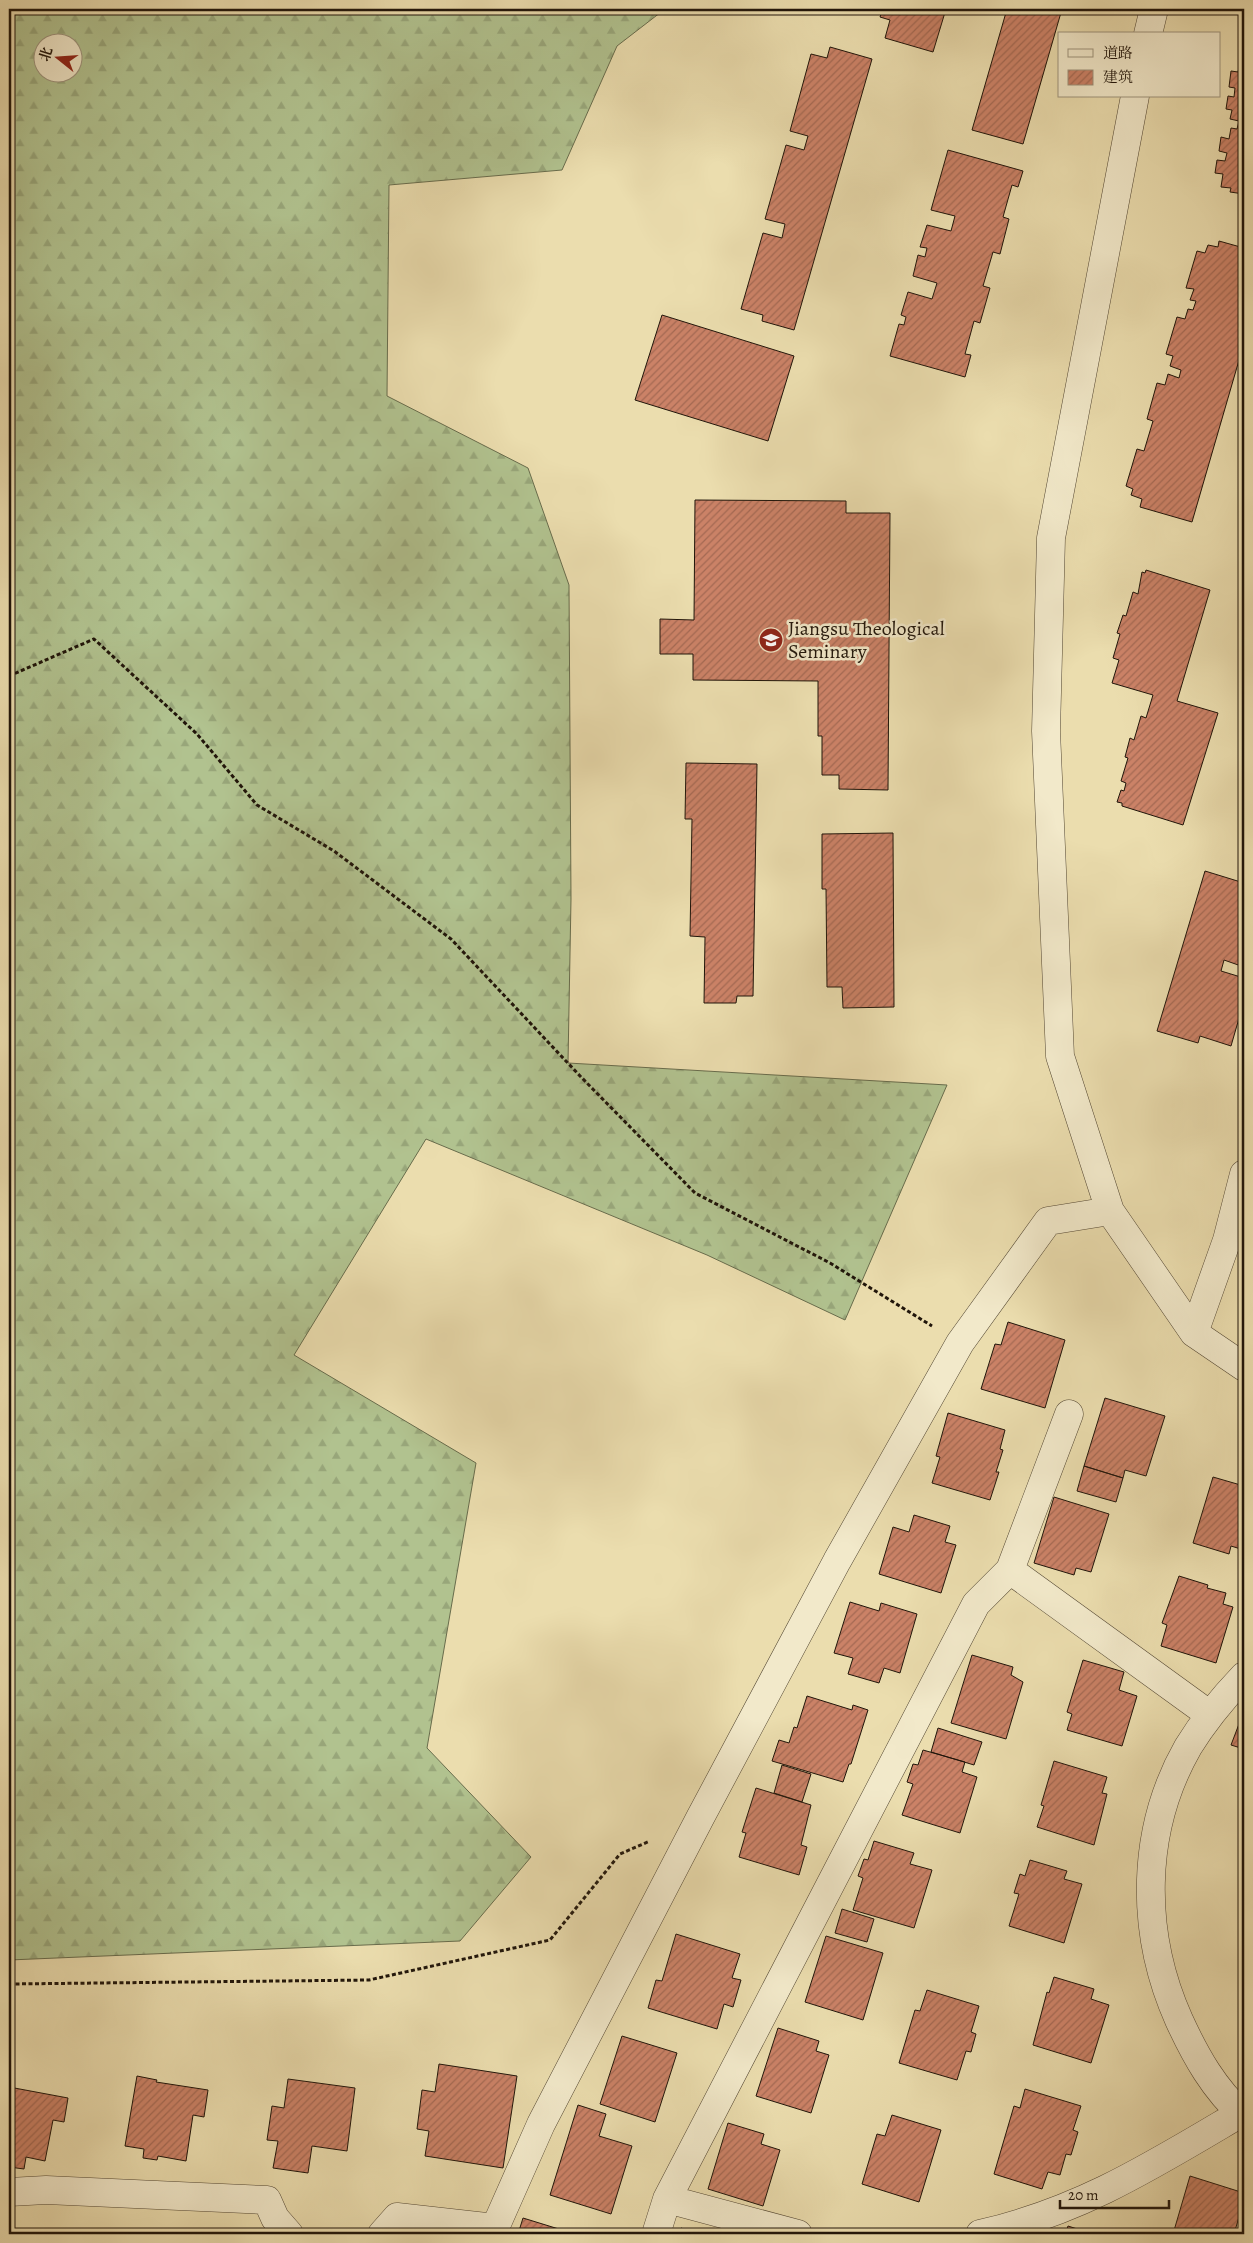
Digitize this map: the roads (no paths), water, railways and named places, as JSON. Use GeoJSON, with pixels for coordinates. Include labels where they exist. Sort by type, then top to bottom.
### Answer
{"type":"FeatureCollection","features":[{"type":"Feature","properties":{"kind":"street"},"geometry":{"type":"LineString","coordinates":[[1148,32],[1154,9]]}},
{"type":"Feature","properties":{"kind":"street"},"geometry":{"type":"LineString","coordinates":[[1135,98],[1051,538],[1047,712],[1060,1056],[1110,1211],[1194,1333],[1244,1367]]}},
{"type":"Feature","properties":{"kind":"street"},"geometry":{"type":"LineString","coordinates":[[1194,1333],[1227,1240],[1244,1174]]}},
{"type":"Feature","properties":{"kind":"street"},"geometry":{"type":"LineString","coordinates":[[382,2234],[397,2217],[495,2228],[541,2124],[700,1818],[837,1561],[960,1343],[1048,1221],[1110,1211]]}},
{"type":"Feature","properties":{"kind":"street"},"geometry":{"type":"LineString","coordinates":[[656,2234],[667,2198],[976,1604],[1010,1570],[1069,1414]]}},
{"type":"Feature","properties":{"kind":"street"},"geometry":{"type":"LineString","coordinates":[[1010,1570],[1210,1715]]}},
{"type":"Feature","properties":{"kind":"street"},"geometry":{"type":"LineString","coordinates":[[980,2234],[1013,2227],[1060,2211],[1104,2192],[1243,2115],[1224,2098],[1203,2069],[1172,2003],[1160,1966],[1153,1929],[1150,1890],[1152,1851],[1160,1815],[1172,1781],[1188,1748],[1210,1715],[1244,1676]]}},
{"type":"Feature","properties":{"kind":"street"},"geometry":{"type":"LineString","coordinates":[[9,2192],[46,2190],[267,2200],[275,2218],[289,2234]]}},
{"type":"Feature","properties":{"kind":"street"},"geometry":{"type":"LineString","coordinates":[[667,2198],[798,2234]]}},
{"type":"Feature","properties":{"kind":"place","name":"Jiangsu Theological Seminary"},"geometry":{"type":"Point","coordinates":[771,640]}}]}
